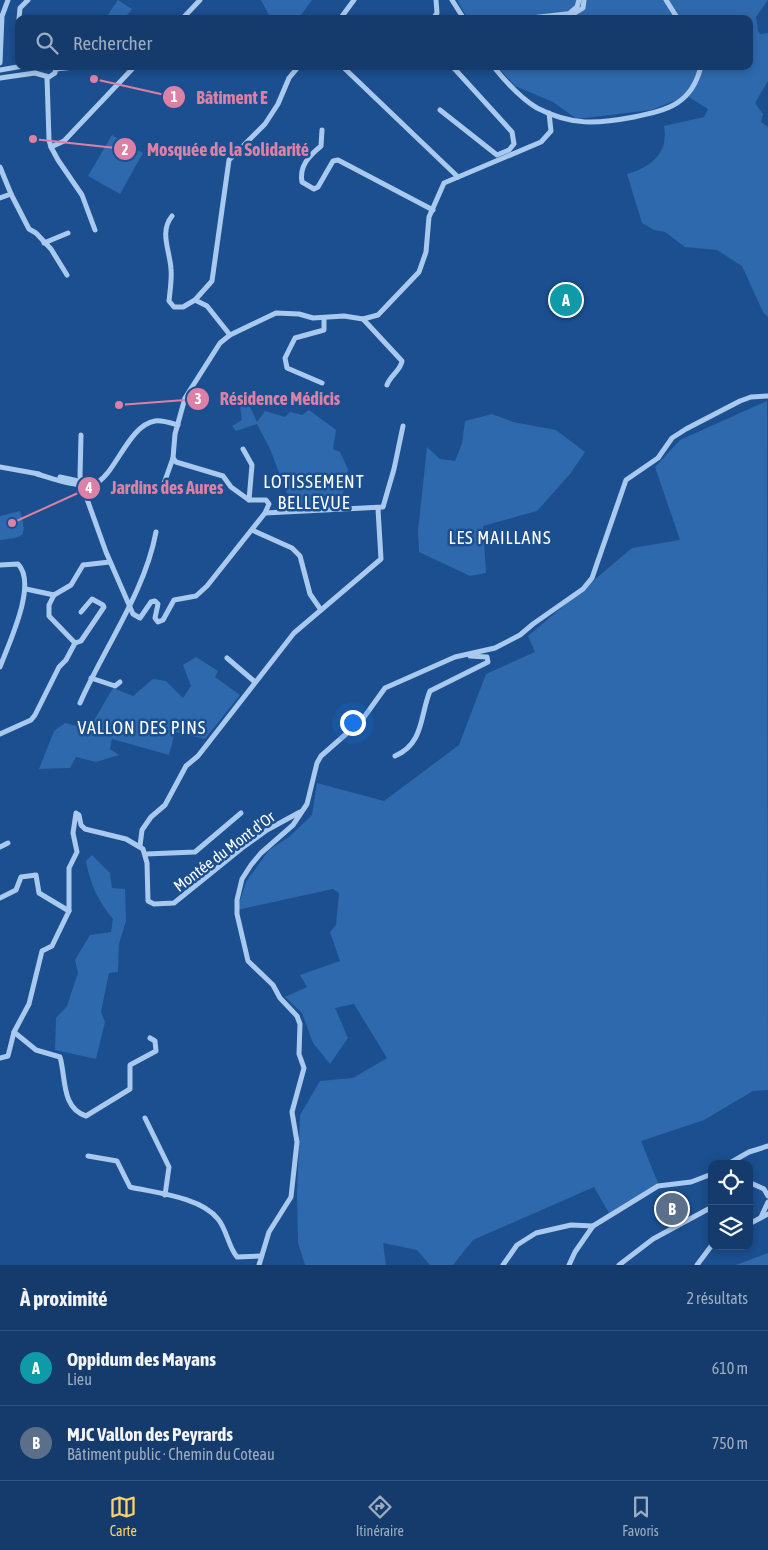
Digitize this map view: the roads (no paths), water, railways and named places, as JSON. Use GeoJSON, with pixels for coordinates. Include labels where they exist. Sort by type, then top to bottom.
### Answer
{"type":"FeatureCollection","features":[{"type":"Feature","properties":{"kind":"street"},"geometry":{"type":"LineString","coordinates":[[0,63],[1,23],[8,0]]}},
{"type":"Feature","properties":{"kind":"street"},"geometry":{"type":"LineString","coordinates":[[19,15],[20,8],[28,0]]}},
{"type":"Feature","properties":{"kind":"street"},"geometry":{"type":"LineString","coordinates":[[186,15],[200,0]]}},
{"type":"Feature","properties":{"kind":"street"},"geometry":{"type":"LineString","coordinates":[[343,15],[354,0]]}},
{"type":"Feature","properties":{"kind":"street"},"geometry":{"type":"LineString","coordinates":[[436,0],[436,15]]}},
{"type":"Feature","properties":{"kind":"street"},"geometry":{"type":"LineString","coordinates":[[452,0],[461,15]]}},
{"type":"Feature","properties":{"kind":"street"},"geometry":{"type":"LineString","coordinates":[[568,14],[578,7],[579,0]]}},
{"type":"Feature","properties":{"kind":"street"},"geometry":{"type":"LineString","coordinates":[[559,15],[581,10],[584,0]]}},
{"type":"Feature","properties":{"kind":"street"},"geometry":{"type":"LineString","coordinates":[[666,0],[675,15]]}},
{"type":"Feature","properties":{"kind":"street"},"geometry":{"type":"LineString","coordinates":[[0,70],[15,67]]}},
{"type":"Feature","properties":{"kind":"street"},"geometry":{"type":"LineString","coordinates":[[0,78],[40,73],[47,77],[53,75],[55,70]]}},
{"type":"Feature","properties":{"kind":"street"},"geometry":{"type":"LineString","coordinates":[[51,147],[64,141],[131,70]]}},
{"type":"Feature","properties":{"kind":"street"},"geometry":{"type":"LineString","coordinates":[[172,216],[168,221],[165,235],[171,270],[169,301],[174,307],[178,308],[195,300],[212,281],[229,160],[265,124],[278,104],[289,78],[296,70]]}},
{"type":"Feature","properties":{"kind":"street"},"geometry":{"type":"LineString","coordinates":[[346,70],[458,177]]}},
{"type":"Feature","properties":{"kind":"street"},"geometry":{"type":"LineString","coordinates":[[456,70],[512,132],[516,152]]}},
{"type":"Feature","properties":{"kind":"street"},"geometry":{"type":"LineString","coordinates":[[496,70],[525,99],[549,113],[594,124],[663,111],[678,103],[691,91],[698,80],[700,70]]}},
{"type":"Feature","properties":{"kind":"street"},"geometry":{"type":"LineString","coordinates":[[47,77],[49,140],[51,147],[82,195],[95,230]]}},
{"type":"Feature","properties":{"kind":"street"},"geometry":{"type":"LineString","coordinates":[[440,110],[497,155],[509,150],[514,144]]}},
{"type":"Feature","properties":{"kind":"street"},"geometry":{"type":"LineString","coordinates":[[162,489],[173,458],[178,425],[185,398],[220,343],[230,335],[276,313],[324,318],[344,316],[363,319],[378,315],[419,272],[426,252],[427,224],[444,183],[541,142],[551,131],[549,113]]}},
{"type":"Feature","properties":{"kind":"street"},"geometry":{"type":"LineString","coordinates":[[322,130],[321,146],[310,155],[303,166],[302,182],[314,189],[318,187],[334,161],[338,160],[433,210]]}},
{"type":"Feature","properties":{"kind":"street"},"geometry":{"type":"LineString","coordinates":[[0,167],[29,229],[36,233],[51,249],[67,275]]}},
{"type":"Feature","properties":{"kind":"street"},"geometry":{"type":"LineString","coordinates":[[0,198],[11,194]]}},
{"type":"Feature","properties":{"kind":"street"},"geometry":{"type":"LineString","coordinates":[[44,243],[68,233]]}},
{"type":"Feature","properties":{"kind":"street"},"geometry":{"type":"LineString","coordinates":[[195,300],[207,306],[230,335]]}},
{"type":"Feature","properties":{"kind":"street"},"geometry":{"type":"LineString","coordinates":[[322,383],[287,368],[285,358],[295,338],[324,330],[324,318]]}},
{"type":"Feature","properties":{"kind":"street"},"geometry":{"type":"LineString","coordinates":[[363,319],[402,361],[401,365],[389,378],[387,385]]}},
{"type":"Feature","properties":{"kind":"street"},"geometry":{"type":"LineString","coordinates":[[259,1265],[260,1256],[269,1232],[292,1197],[297,1142],[292,1112],[304,1068],[299,1054],[300,1024],[297,1016],[280,998],[273,985],[248,961],[239,922],[237,900],[242,879],[251,865],[293,825],[303,810],[313,784],[317,763],[321,756],[362,720],[385,688],[449,660],[495,648],[520,635],[583,589],[592,578],[626,480],[658,458],[672,438],[686,429],[740,401],[751,397],[768,396]]}},
{"type":"Feature","properties":{"kind":"street"},"geometry":{"type":"LineString","coordinates":[[0,467],[93,484],[108,474],[127,443],[146,425],[153,421],[178,425]]}},
{"type":"Feature","properties":{"kind":"street"},"geometry":{"type":"LineString","coordinates":[[265,513],[378,509],[383,507],[394,470],[403,426]]}},
{"type":"Feature","properties":{"kind":"street"},"geometry":{"type":"LineString","coordinates":[[81,435],[82,483],[106,552],[128,605],[135,617],[140,618],[151,602],[157,602],[155,621],[160,622],[174,600],[196,596],[207,586],[265,513],[269,504],[266,500],[249,500],[222,476],[176,462],[173,458]]}},
{"type":"Feature","properties":{"kind":"street"},"geometry":{"type":"LineString","coordinates":[[243,449],[252,465],[249,500]]}},
{"type":"Feature","properties":{"kind":"street"},"geometry":{"type":"LineString","coordinates":[[140,846],[142,830],[151,818],[165,805],[186,766],[198,756],[294,633],[381,559],[378,509]]}},
{"type":"Feature","properties":{"kind":"street"},"geometry":{"type":"LineString","coordinates":[[252,530],[292,548],[300,556],[310,594],[321,610]]}},
{"type":"Feature","properties":{"kind":"street"},"geometry":{"type":"LineString","coordinates":[[80,703],[150,560],[156,532]]}},
{"type":"Feature","properties":{"kind":"street"},"geometry":{"type":"LineString","coordinates":[[98,562],[106,552]]}},
{"type":"Feature","properties":{"kind":"street"},"geometry":{"type":"LineString","coordinates":[[75,643],[49,616],[49,605],[54,595],[71,585],[83,565],[110,562]]}},
{"type":"Feature","properties":{"kind":"street"},"geometry":{"type":"LineString","coordinates":[[0,565],[18,564],[22,568],[26,589],[0,668]]}},
{"type":"Feature","properties":{"kind":"street"},"geometry":{"type":"LineString","coordinates":[[26,589],[54,595]]}},
{"type":"Feature","properties":{"kind":"street"},"geometry":{"type":"LineString","coordinates":[[75,643],[81,642],[104,608],[104,604],[92,599],[81,612]]}},
{"type":"Feature","properties":{"kind":"street"},"geometry":{"type":"LineString","coordinates":[[0,734],[31,720],[59,667],[66,660],[75,643]]}},
{"type":"Feature","properties":{"kind":"street"},"geometry":{"type":"LineString","coordinates":[[395,756],[404,752],[416,740],[430,691],[488,662],[488,657],[472,656],[449,660]]}},
{"type":"Feature","properties":{"kind":"street"},"geometry":{"type":"LineString","coordinates":[[227,658],[255,682]]}},
{"type":"Feature","properties":{"kind":"street"},"geometry":{"type":"LineString","coordinates":[[91,678],[116,686],[120,682]]}},
{"type":"Feature","properties":{"kind":"street","name":"Montée du Mont d'Or"},"geometry":{"type":"LineString","coordinates":[[146,854],[148,901],[154,904],[174,904],[267,830],[303,810]]}},
{"type":"Feature","properties":{"kind":"street"},"geometry":{"type":"LineString","coordinates":[[0,1058],[8,1056],[14,1032],[29,1004],[42,951],[52,946],[70,911],[69,868],[77,852],[73,833],[76,813],[79,815],[81,825],[85,829],[126,839],[140,846],[146,854],[195,852],[240,812]]}},
{"type":"Feature","properties":{"kind":"street"},"geometry":{"type":"LineString","coordinates":[[0,847],[8,843]]}},
{"type":"Feature","properties":{"kind":"street"},"geometry":{"type":"LineString","coordinates":[[0,898],[16,890],[20,877],[36,875],[39,893],[70,911]]}},
{"type":"Feature","properties":{"kind":"street"},"geometry":{"type":"LineString","coordinates":[[14,1032],[36,1050],[60,1057],[68,1101],[78,1113],[86,1116],[100,1105],[130,1089],[130,1065],[156,1051],[155,1041],[150,1038]]}},
{"type":"Feature","properties":{"kind":"street"},"geometry":{"type":"LineString","coordinates":[[145,1118],[170,1167],[165,1195]]}},
{"type":"Feature","properties":{"kind":"street"},"geometry":{"type":"LineString","coordinates":[[735,1160],[749,1152],[768,1146]]}},
{"type":"Feature","properties":{"kind":"street"},"geometry":{"type":"LineString","coordinates":[[88,1156],[117,1161],[130,1187],[196,1203],[209,1209],[225,1231],[237,1258],[260,1256]]}},
{"type":"Feature","properties":{"kind":"street"},"geometry":{"type":"LineString","coordinates":[[569,1265],[575,1252],[593,1226],[658,1186],[691,1182],[708,1176]]}},
{"type":"Feature","properties":{"kind":"street"},"geometry":{"type":"LineString","coordinates":[[753,1184],[761,1186],[768,1196]]}},
{"type":"Feature","properties":{"kind":"street"},"geometry":{"type":"LineString","coordinates":[[760,1218],[768,1202]]}},
{"type":"Feature","properties":{"kind":"street"},"geometry":{"type":"LineString","coordinates":[[619,1265],[653,1238],[708,1209]]}},
{"type":"Feature","properties":{"kind":"street"},"geometry":{"type":"LineString","coordinates":[[753,1222],[768,1214]]}},
{"type":"Feature","properties":{"kind":"street"},"geometry":{"type":"LineString","coordinates":[[503,1265],[517,1245],[536,1233],[571,1225],[593,1226]]}},
{"type":"Feature","properties":{"kind":"street"},"geometry":{"type":"LineString","coordinates":[[697,1265],[708,1250]]}},
{"type":"Feature","properties":{"kind":"place","name":"Bâtiment E"},"geometry":{"type":"Point","coordinates":[94,79]}},
{"type":"Feature","properties":{"kind":"place","name":"Mosquée de la Solidarité"},"geometry":{"type":"Point","coordinates":[33,139]}},
{"type":"Feature","properties":{"kind":"place","name":"Oppidum des Mayans"},"geometry":{"type":"Point","coordinates":[566,300]}},
{"type":"Feature","properties":{"kind":"place","name":"Résidence Médicis"},"geometry":{"type":"Point","coordinates":[119,405]}},
{"type":"Feature","properties":{"kind":"place","name":"Jardins des Aures"},"geometry":{"type":"Point","coordinates":[12,523]}},
{"type":"Feature","properties":{"kind":"place","name":"MJC Vallon des Peyrards"},"geometry":{"type":"Point","coordinates":[672,1209]}},
{"type":"Feature","properties":{"kind":"district","name":"LOTISSEMENT BELLEVUE"},"geometry":{"type":"Point","coordinates":[314,492]}},
{"type":"Feature","properties":{"kind":"district","name":"LES MAILLANS"},"geometry":{"type":"Point","coordinates":[500,538]}},
{"type":"Feature","properties":{"kind":"district","name":"VALLON DES PINS"},"geometry":{"type":"Point","coordinates":[142,728]}}]}
